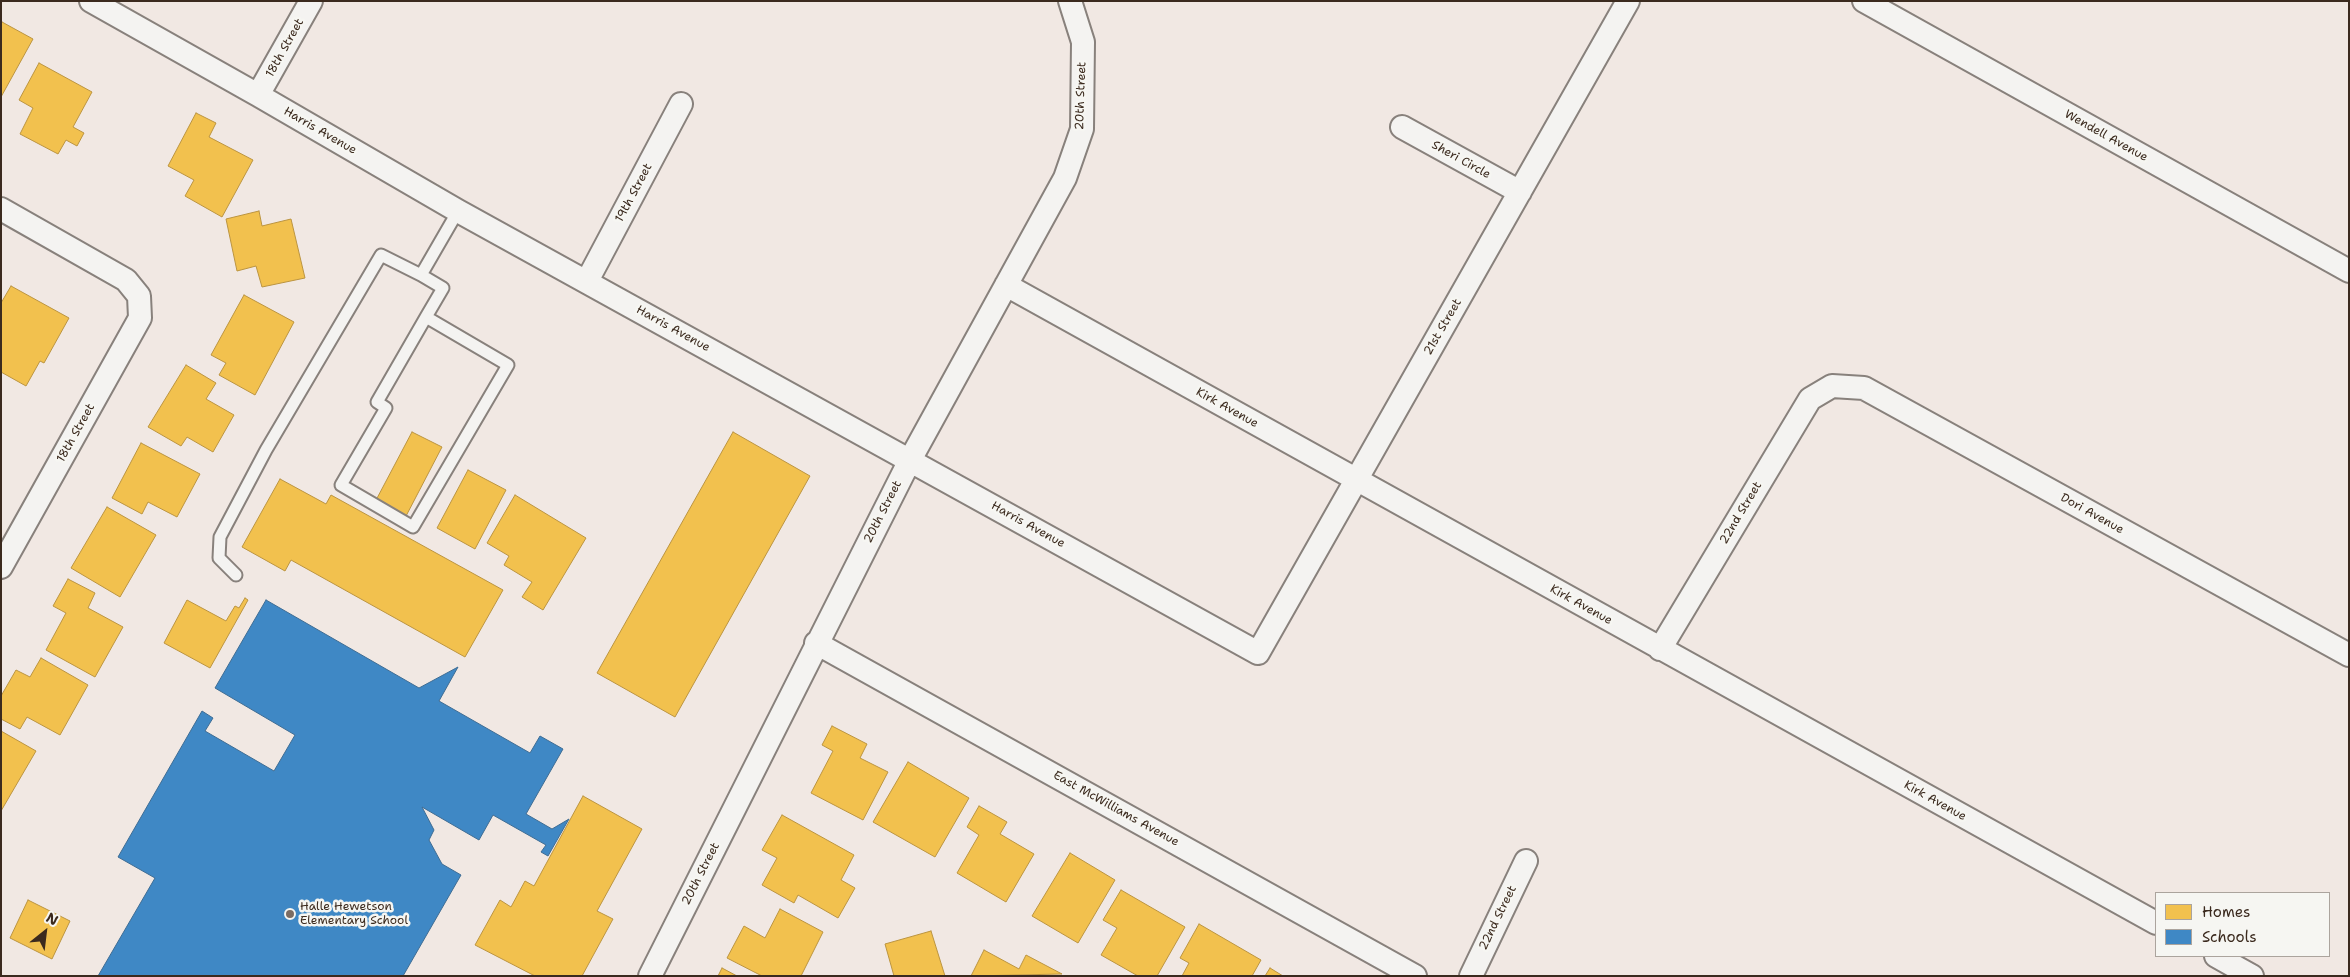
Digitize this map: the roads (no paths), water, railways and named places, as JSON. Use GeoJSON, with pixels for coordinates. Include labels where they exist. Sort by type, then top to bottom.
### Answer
{"type":"FeatureCollection","features":[{"type":"Feature","properties":{"kind":"street","name":"Harris Avenue"},"geometry":{"type":"LineString","coordinates":[[91,1],[458,211],[1258,653]]}},
{"type":"Feature","properties":{"kind":"street","name":"18th Street"},"geometry":{"type":"LineString","coordinates":[[258,95],[311,1]]}},
{"type":"Feature","properties":{"kind":"street","name":"20th Street"},"geometry":{"type":"LineString","coordinates":[[650,976],[816,643],[910,460],[1065,178],[1082,129],[1083,42],[1070,1]]}},
{"type":"Feature","properties":{"kind":"street","name":"21st Street"},"geometry":{"type":"LineString","coordinates":[[1258,653],[1628,1]]}},
{"type":"Feature","properties":{"kind":"street","name":"Wendell Avenue"},"geometry":{"type":"LineString","coordinates":[[1864,1],[2349,271]]}},
{"type":"Feature","properties":{"kind":"street","name":"19th Street"},"geometry":{"type":"LineString","coordinates":[[587,281],[681,104]]}},
{"type":"Feature","properties":{"kind":"street","name":"Sheri Circle"},"geometry":{"type":"LineString","coordinates":[[1402,127],[1520,192]]}},
{"type":"Feature","properties":{"kind":"street","name":"18th Street"},"geometry":{"type":"LineString","coordinates":[[1,209],[126,280],[139,296],[140,318],[1,567]]}},
{"type":"Feature","properties":{"kind":"street","name":"Kirk Avenue"},"geometry":{"type":"LineString","coordinates":[[1006,285],[2155,922]]}},
{"type":"Feature","properties":{"kind":"street","name":"22nd Street"},"geometry":{"type":"LineString","coordinates":[[1660,649],[1810,399],[1832,386]]}},
{"type":"Feature","properties":{"kind":"street","name":"Dori Avenue"},"geometry":{"type":"LineString","coordinates":[[1832,386],[1864,388],[2349,655]]}},
{"type":"Feature","properties":{"kind":"street","name":"East McWilliams Avenue"},"geometry":{"type":"LineString","coordinates":[[816,643],[1415,976]]}},
{"type":"Feature","properties":{"kind":"street","name":"22nd Street"},"geometry":{"type":"LineString","coordinates":[[1470,976],[1526,861]]}},
{"type":"Feature","properties":{"kind":"street"},"geometry":{"type":"LineString","coordinates":[[2218,957],[2252,976]]}},
{"type":"Feature","properties":{"kind":"lane"},"geometry":{"type":"LineString","coordinates":[[421,275],[458,211]]}},
{"type":"Feature","properties":{"kind":"lane"},"geometry":{"type":"LineString","coordinates":[[236,575],[219,558],[220,536],[266,450],[382,255],[444,288],[426,317],[377,402],[386,408],[341,485],[413,527],[508,365],[426,317]]}},
{"type":"Feature","properties":{"kind":"place","name":"Halle Hewetson Elementary School"},"geometry":{"type":"Point","coordinates":[290,914]}}]}
